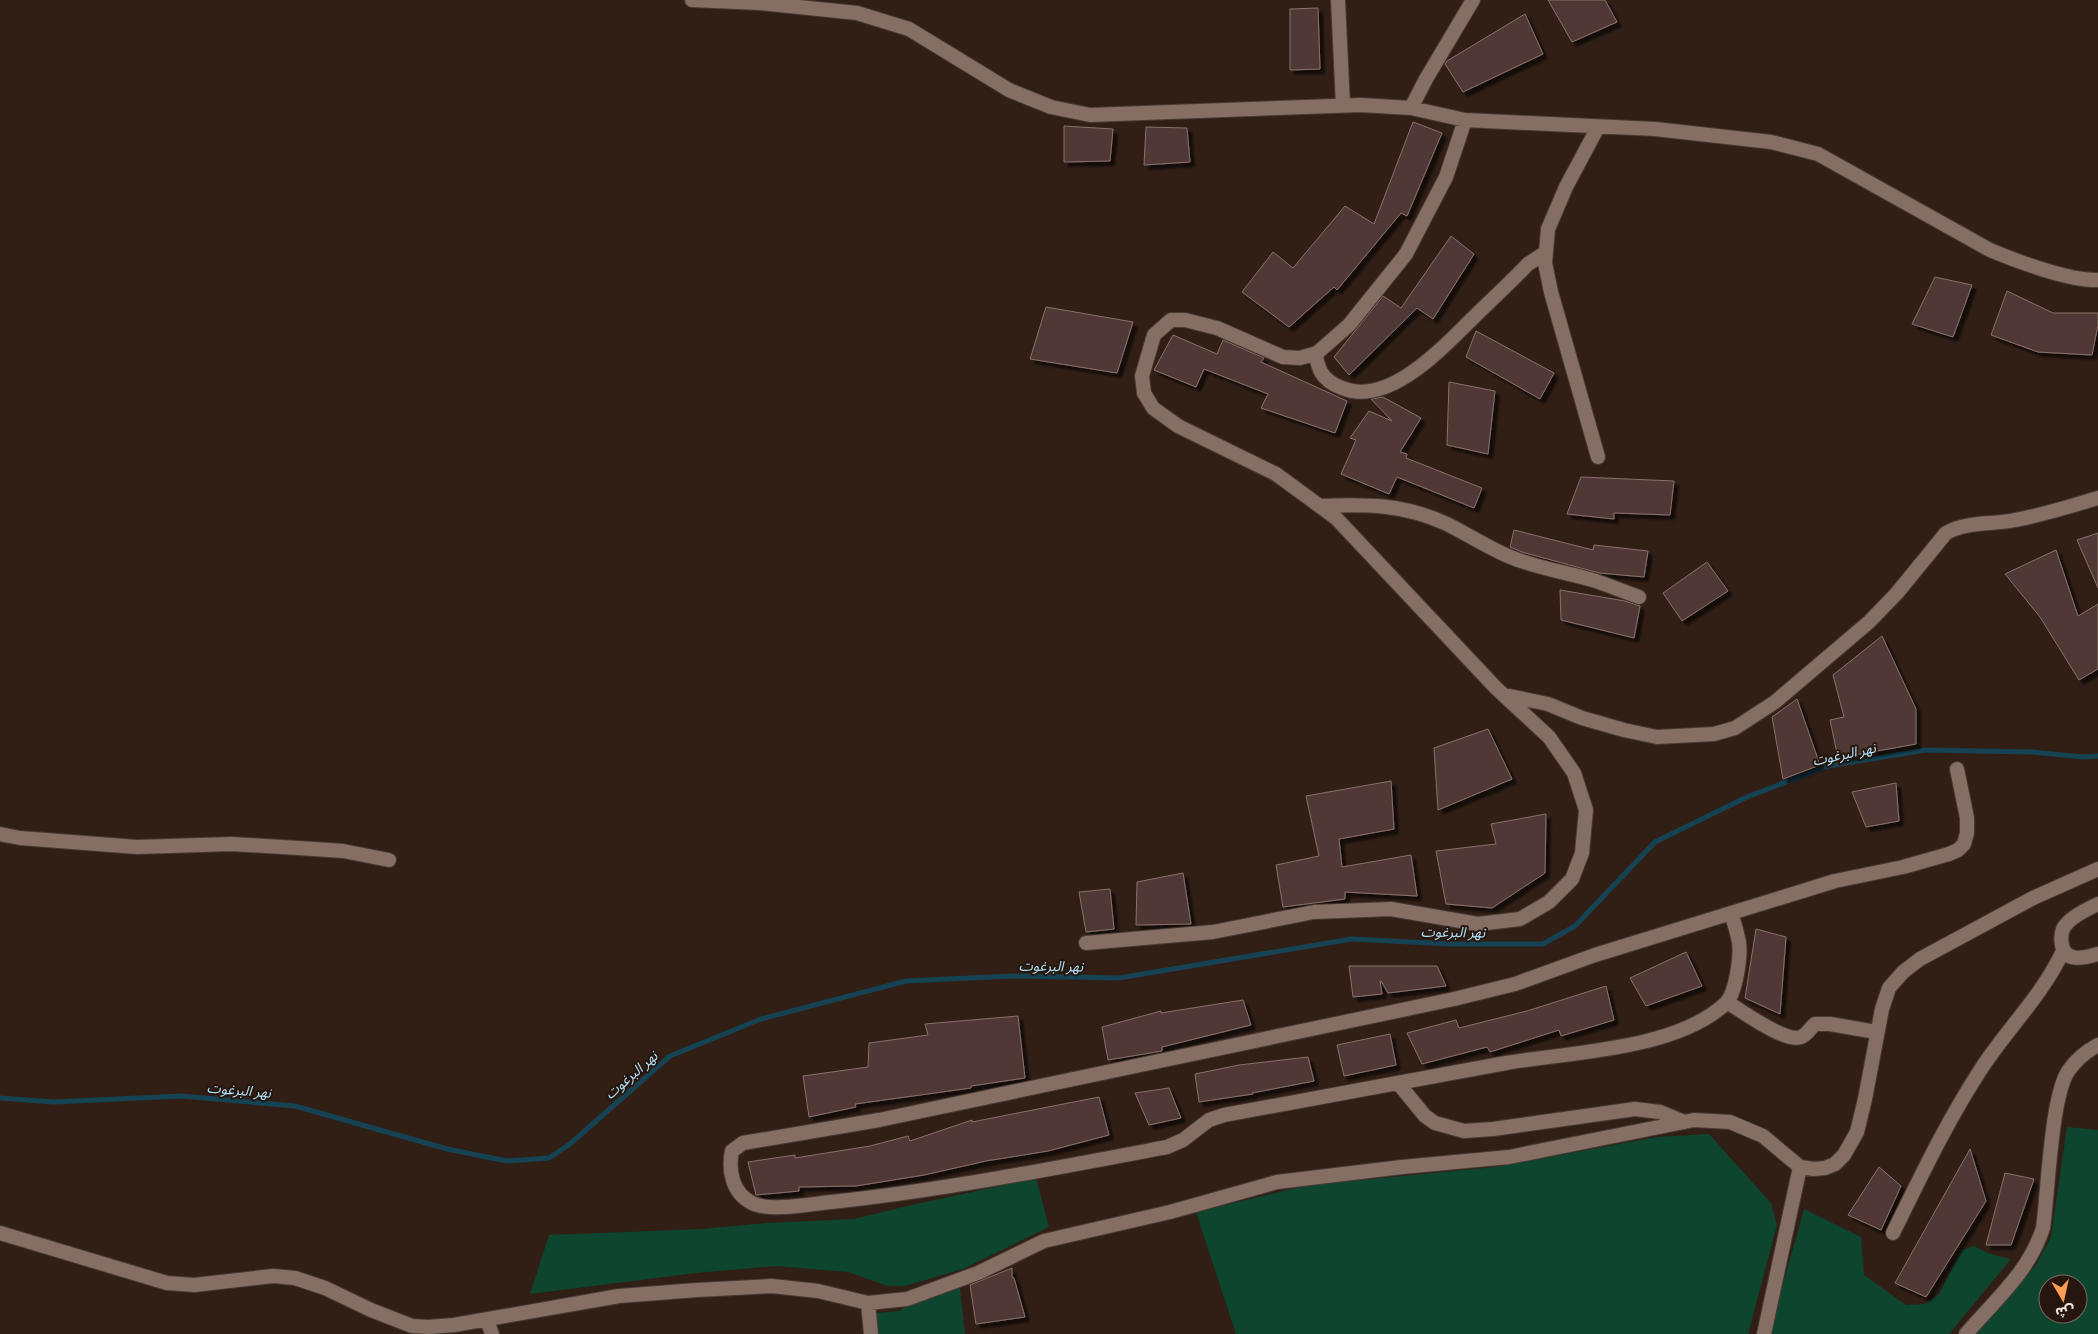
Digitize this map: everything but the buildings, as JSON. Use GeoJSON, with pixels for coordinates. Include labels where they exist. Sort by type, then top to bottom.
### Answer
{"type":"FeatureCollection","features":[{"type":"Feature","properties":{"kind":"street"},"geometry":{"type":"LineString","coordinates":[[692,0],[760,2],[828,8],[857,13],[909,28],[1009,90],[1051,107],[1090,115],[1343,106],[1411,108],[1465,120],[1655,129],[1743,137],[1800,148],[1838,164],[1990,250],[2027,264],[2063,274],[2098,280]]}},
{"type":"Feature","properties":{"kind":"street"},"geometry":{"type":"LineString","coordinates":[[1338,0],[1343,106]]}},
{"type":"Feature","properties":{"kind":"street"},"geometry":{"type":"LineString","coordinates":[[1411,108],[1473,0]]}},
{"type":"Feature","properties":{"kind":"street"},"geometry":{"type":"LineString","coordinates":[[1086,943],[1213,932],[1314,912],[1391,909],[1478,924],[1520,919],[1549,902],[1572,879],[1582,853],[1586,810],[1574,773],[1549,737],[1504,695],[1336,518],[1276,474],[1178,426],[1153,408],[1144,393],[1142,376],[1154,335],[1171,320],[1185,320],[1217,328],[1283,357],[1300,358],[1315,354],[1349,325],[1406,254],[1446,176],[1465,120]]}},
{"type":"Feature","properties":{"kind":"street"},"geometry":{"type":"LineString","coordinates":[[1598,127],[1554,214],[1548,229],[1545,253],[1545,263],[1551,292],[1598,457]]}},
{"type":"Feature","properties":{"kind":"street"},"geometry":{"type":"LineString","coordinates":[[1315,354],[1322,373],[1334,385],[1352,392],[1368,393],[1381,389],[1430,359],[1528,264],[1545,253]]}},
{"type":"Feature","properties":{"kind":"street"},"geometry":{"type":"LineString","coordinates":[[1504,695],[1548,704],[1582,718],[1657,737],[1714,734],[1735,728],[1775,702],[1869,622],[1897,593],[1946,533],[1953,529],[1974,524],[2014,520],[2098,498]]}},
{"type":"Feature","properties":{"kind":"street"},"geometry":{"type":"LineString","coordinates":[[1320,506],[1370,504],[1397,507],[1446,524],[1507,556],[1546,569],[1596,581],[1639,597]]}},
{"type":"Feature","properties":{"kind":"street"},"geometry":{"type":"LineString","coordinates":[[1731,913],[1739,944],[1736,981],[1727,1002],[1707,1018],[1672,1033],[1638,1043],[1522,1060],[1216,1117],[1209,1120],[1183,1140],[1167,1147],[900,1194],[768,1207],[753,1204],[746,1200],[736,1188],[731,1175],[730,1162],[732,1150],[743,1142],[879,1120],[1454,999],[1515,984],[1595,955],[1731,913],[1835,881],[1903,867],[1958,850],[1964,844],[1967,833],[1967,818],[1957,769]]}},
{"type":"Feature","properties":{"kind":"street"},"geometry":{"type":"LineString","coordinates":[[0,834],[20,838],[137,847],[232,844],[305,848],[343,851],[389,860]]}},
{"type":"Feature","properties":{"kind":"street"},"geometry":{"type":"LineString","coordinates":[[0,1233],[167,1283],[194,1285],[273,1276],[288,1277],[325,1288],[371,1310],[412,1326],[428,1327],[487,1320],[619,1296],[772,1286],[818,1291],[868,1303],[907,1299],[978,1273],[1044,1241],[1170,1212],[1277,1182],[1402,1167],[1509,1157],[1694,1120],[1730,1122],[1763,1136],[1800,1167],[1825,1168],[1835,1164],[1844,1155],[1857,1132],[1865,1099],[1876,1032],[1889,988],[1902,972],[1920,959],[2033,898],[2098,869]]}},
{"type":"Feature","properties":{"kind":"street"},"geometry":{"type":"LineString","coordinates":[[2098,904],[2073,919],[2063,929],[2061,942],[2063,951],[2076,958],[2098,954]]}},
{"type":"Feature","properties":{"kind":"street"},"geometry":{"type":"LineString","coordinates":[[1893,1233],[1922,1172],[1960,1104],[1984,1065],[2031,1004],[2063,951]]}},
{"type":"Feature","properties":{"kind":"street"},"geometry":{"type":"LineString","coordinates":[[1727,1002],[1778,1032],[1792,1038],[1800,1038],[1806,1035],[1815,1024],[1830,1024],[1876,1032]]}},
{"type":"Feature","properties":{"kind":"street"},"geometry":{"type":"LineString","coordinates":[[1966,1334],[2012,1285],[2038,1243],[2044,1220],[2054,1124],[2062,1084],[2068,1070],[2090,1049],[2098,1045]]}},
{"type":"Feature","properties":{"kind":"street"},"geometry":{"type":"LineString","coordinates":[[1398,1083],[1425,1116],[1435,1123],[1464,1131],[1492,1129],[1634,1109],[1660,1112],[1684,1122]]}},
{"type":"Feature","properties":{"kind":"street"},"geometry":{"type":"LineString","coordinates":[[1764,1334],[1800,1167]]}},
{"type":"Feature","properties":{"kind":"street"},"geometry":{"type":"LineString","coordinates":[[868,1303],[871,1334]]}},
{"type":"Feature","properties":{"kind":"street"},"geometry":{"type":"LineString","coordinates":[[487,1320],[492,1334]]}},
{"type":"Feature","properties":{"kind":"green space"},"geometry":{"type":"Polygon","coordinates":[[[2067,1127],[2098,1130],[2098,1334],[1975,1334],[2036,1265],[2051,1237],[2067,1127]]]}},
{"type":"Feature","properties":{"kind":"green space"},"geometry":{"type":"Polygon","coordinates":[[[1709,1134],[1771,1203],[1777,1225],[1748,1334],[1236,1334],[1196,1212],[1309,1185],[1495,1167],[1657,1137],[1709,1134]]]}},
{"type":"Feature","properties":{"kind":"green space"},"geometry":{"type":"Polygon","coordinates":[[[1036,1178],[1049,1227],[963,1269],[905,1286],[888,1286],[848,1272],[776,1266],[696,1273],[530,1294],[549,1235],[701,1229],[767,1223],[854,1219],[1036,1178]]]}},
{"type":"Feature","properties":{"kind":"green space"},"geometry":{"type":"Polygon","coordinates":[[[1804,1209],[1861,1237],[1864,1275],[1906,1305],[1925,1304],[1939,1294],[1962,1250],[1974,1246],[1990,1254],[2011,1259],[1949,1334],[1769,1334],[1804,1209]]]}},
{"type":"Feature","properties":{"kind":"green space"},"geometry":{"type":"Polygon","coordinates":[[[960,1288],[965,1334],[878,1334],[876,1313],[900,1311],[909,1303],[960,1288]]]}},
{"type":"Feature","properties":{"kind":"waterway","name":"نهر البرغوت"},"geometry":{"type":"LineString","coordinates":[[0,1098],[54,1102],[181,1096],[295,1106],[447,1149],[507,1161],[549,1158],[570,1144],[670,1056],[761,1019],[906,981],[1011,976],[1119,978],[1352,939],[1450,944],[1543,944],[1575,926],[1655,842],[1747,797],[1828,766],[1926,750],[2031,752],[2083,757],[2098,756]]}}]}
